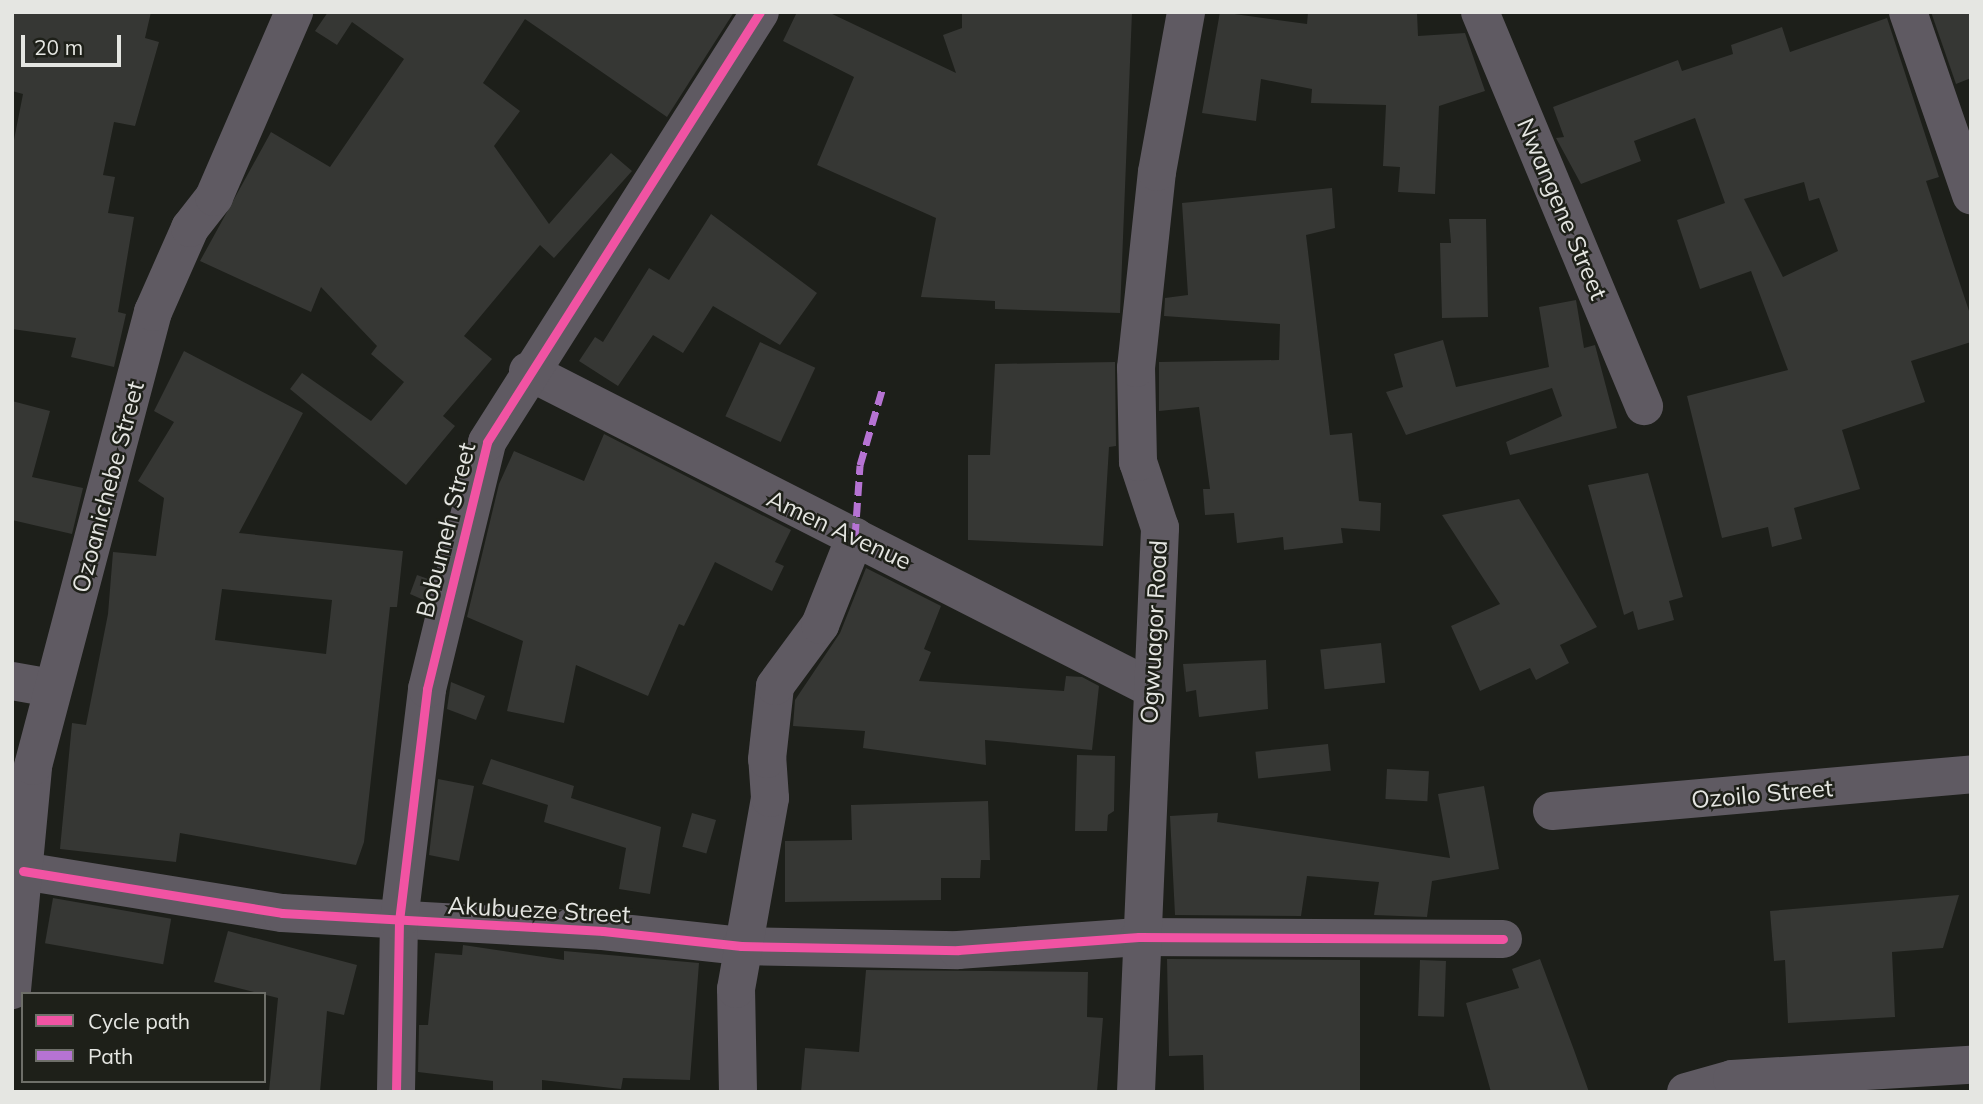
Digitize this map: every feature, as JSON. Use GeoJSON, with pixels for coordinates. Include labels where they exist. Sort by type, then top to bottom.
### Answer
{"type":"FeatureCollection","features":[{"type":"Feature","properties":{"kind":"street","name":"Ozoanichebe Street"},"geometry":{"type":"LineString","coordinates":[[12,990],[33,766],[51,688],[68,644],[153,312],[190,228],[214,197],[294,12]]}},
{"type":"Feature","properties":{"kind":"street","name":"Bobumeh Street"},"geometry":{"type":"LineString","coordinates":[[397,1092],[399,921],[427,689],[487,442],[528,371],[637,210],[760,12]]}},
{"type":"Feature","properties":{"kind":"street","name":"Ogwuagor Road"},"geometry":{"type":"LineString","coordinates":[[1136,1092],[1139,937],[1160,528],[1138,462],[1136,368],[1157,172],[1186,12]]}},
{"type":"Feature","properties":{"kind":"street","name":"Nwangene Street"},"geometry":{"type":"LineString","coordinates":[[1480,12],[1643,406]]}},
{"type":"Feature","properties":{"kind":"street"},"geometry":{"type":"LineString","coordinates":[[1908,12],[1971,195]]}},
{"type":"Feature","properties":{"kind":"street","name":"Amen Avenue"},"geometry":{"type":"LineString","coordinates":[[528,371],[1151,688]]}},
{"type":"Feature","properties":{"kind":"street"},"geometry":{"type":"LineString","coordinates":[[738,1092],[741,946],[770,798],[767,759],[775,686],[820,625],[855,537]]}},
{"type":"Feature","properties":{"kind":"street"},"geometry":{"type":"LineString","coordinates":[[12,681],[51,688]]}},
{"type":"Feature","properties":{"kind":"street","name":"Ozoilo Street"},"geometry":{"type":"LineString","coordinates":[[1552,811],[1971,774]]}},
{"type":"Feature","properties":{"kind":"street","name":"Akubueze Street"},"geometry":{"type":"LineString","coordinates":[[23,871],[282,913],[603,931],[741,946],[958,950],[1139,937],[1503,939]]}},
{"type":"Feature","properties":{"kind":"street"},"geometry":{"type":"LineString","coordinates":[[1686,1092],[1732,1079],[1971,1065]]}},
{"type":"Feature","properties":{"kind":"building"},"geometry":{"type":"Polygon","coordinates":[[[12,12],[151,12],[145,38],[159,42],[135,126],[114,122],[103,175],[115,177],[108,213],[134,217],[118,312],[126,314],[114,367],[71,357],[76,338],[12,329],[12,150],[23,94],[12,91],[12,12]]]}},
{"type":"Feature","properties":{"kind":"building"},"geometry":{"type":"Polygon","coordinates":[[[328,12],[734,12],[667,117],[525,19],[483,83],[520,111],[494,146],[549,224],[611,153],[632,171],[554,258],[540,245],[464,336],[492,359],[443,416],[455,426],[406,485],[290,389],[302,373],[371,421],[404,382],[371,354],[377,346],[321,287],[311,312],[200,261],[271,132],[330,167],[404,59],[352,22],[337,45],[315,31],[328,12]]]}},
{"type":"Feature","properties":{"kind":"building"},"geometry":{"type":"Polygon","coordinates":[[[797,12],[828,12],[956,73],[943,35],[962,28],[962,12],[1132,12],[1120,313],[995,309],[995,301],[921,297],[936,218],[817,165],[854,77],[783,41],[797,12]]]}},
{"type":"Feature","properties":{"kind":"building"},"geometry":{"type":"Polygon","coordinates":[[[1220,12],[1307,24],[1308,12],[1417,12],[1418,36],[1465,33],[1485,91],[1439,106],[1435,194],[1398,192],[1400,167],[1383,166],[1386,105],[1311,103],[1312,89],[1261,79],[1256,121],[1202,113],[1220,12]]]}},
{"type":"Feature","properties":{"kind":"building"},"geometry":{"type":"Polygon","coordinates":[[[1931,12],[1971,12],[1971,78],[1956,84],[1931,12]]]}},
{"type":"Feature","properties":{"kind":"building"},"geometry":{"type":"Polygon","coordinates":[[[1887,18],[1939,177],[1926,181],[1971,317],[1971,342],[1911,361],[1925,402],[1842,430],[1860,489],[1794,508],[1802,539],[1772,547],[1768,527],[1722,538],[1687,396],[1788,370],[1751,271],[1700,289],[1677,220],[1725,203],[1695,118],[1634,141],[1641,161],[1581,184],[1556,138],[1564,137],[1553,107],[1678,60],[1682,71],[1733,54],[1731,45],[1782,27],[1790,52],[1887,18]],[[1804,182],[1744,199],[1783,277],[1838,251],[1819,198],[1809,201],[1804,182]]]}},
{"type":"Feature","properties":{"kind":"building"},"geometry":{"type":"Polygon","coordinates":[[[1332,188],[1335,228],[1306,235],[1330,435],[1352,433],[1359,501],[1381,503],[1380,531],[1341,528],[1343,543],[1284,550],[1283,537],[1237,543],[1234,513],[1205,515],[1203,489],[1210,489],[1199,407],[1159,411],[1159,362],[1279,360],[1280,324],[1164,316],[1165,298],[1188,295],[1182,203],[1332,188]]]}},
{"type":"Feature","properties":{"kind":"building"},"geometry":{"type":"Polygon","coordinates":[[[711,214],[817,293],[780,345],[713,306],[683,353],[653,335],[618,386],[579,361],[595,337],[603,342],[649,268],[669,280],[711,214]]]}},
{"type":"Feature","properties":{"kind":"building"},"geometry":{"type":"Polygon","coordinates":[[[1449,219],[1486,219],[1488,317],[1442,318],[1440,243],[1451,243],[1449,219]]]}},
{"type":"Feature","properties":{"kind":"building"},"geometry":{"type":"Polygon","coordinates":[[[1576,300],[1584,348],[1595,345],[1617,428],[1510,455],[1506,442],[1562,416],[1552,388],[1406,435],[1386,392],[1403,387],[1394,354],[1443,340],[1456,387],[1549,367],[1539,307],[1576,300]]]}},
{"type":"Feature","properties":{"kind":"building"},"geometry":{"type":"Polygon","coordinates":[[[760,342],[815,368],[781,442],[725,416],[760,342]]]}},
{"type":"Feature","properties":{"kind":"building"},"geometry":{"type":"Polygon","coordinates":[[[184,351],[303,413],[239,533],[403,551],[397,607],[390,607],[364,842],[356,865],[180,833],[176,862],[60,849],[72,723],[86,725],[108,614],[113,552],[156,556],[164,498],[138,481],[174,422],[154,411],[184,351]],[[222,589],[215,640],[326,654],[332,600],[222,589]]]}},
{"type":"Feature","properties":{"kind":"building"},"geometry":{"type":"Polygon","coordinates":[[[1115,362],[1116,446],[1109,447],[1103,546],[968,540],[968,455],[990,455],[995,364],[1115,362]]]}},
{"type":"Feature","properties":{"kind":"building"},"geometry":{"type":"Polygon","coordinates":[[[12,401],[50,411],[32,477],[83,488],[72,534],[12,520],[12,401]]]}},
{"type":"Feature","properties":{"kind":"building"},"geometry":{"type":"Polygon","coordinates":[[[604,434],[791,530],[775,562],[784,566],[772,591],[715,562],[684,626],[679,624],[648,696],[576,665],[564,723],[507,711],[523,641],[467,617],[499,484],[514,451],[584,481],[604,434]]]}},
{"type":"Feature","properties":{"kind":"building"},"geometry":{"type":"Polygon","coordinates":[[[1648,473],[1683,597],[1669,601],[1674,620],[1638,630],[1633,611],[1624,615],[1588,485],[1648,473]]]}},
{"type":"Feature","properties":{"kind":"building"},"geometry":{"type":"Polygon","coordinates":[[[1519,499],[1597,627],[1560,645],[1569,663],[1536,680],[1530,668],[1480,691],[1451,626],[1500,604],[1442,515],[1519,499]]]}},
{"type":"Feature","properties":{"kind":"building"},"geometry":{"type":"Polygon","coordinates":[[[866,568],[941,606],[924,649],[931,652],[919,681],[1064,691],[1066,676],[1082,677],[1099,686],[1092,750],[985,740],[986,765],[863,748],[865,731],[793,726],[795,700],[840,633],[866,568]]]}},
{"type":"Feature","properties":{"kind":"building"},"geometry":{"type":"Polygon","coordinates":[[[417,575],[431,580],[426,601],[410,594],[417,575]]]}},
{"type":"Feature","properties":{"kind":"building"},"geometry":{"type":"Polygon","coordinates":[[[1381,643],[1385,683],[1325,689],[1320,649],[1381,643]]]}},
{"type":"Feature","properties":{"kind":"building"},"geometry":{"type":"Polygon","coordinates":[[[1266,660],[1268,709],[1199,717],[1196,690],[1186,692],[1183,664],[1266,660]]]}},
{"type":"Feature","properties":{"kind":"building"},"geometry":{"type":"Polygon","coordinates":[[[451,682],[485,696],[476,720],[447,709],[451,682]]]}},
{"type":"Feature","properties":{"kind":"building"},"geometry":{"type":"Polygon","coordinates":[[[1328,744],[1331,771],[1258,778],[1255,752],[1328,744]]]}},
{"type":"Feature","properties":{"kind":"building"},"geometry":{"type":"Polygon","coordinates":[[[1077,755],[1115,756],[1114,811],[1108,815],[1107,831],[1075,831],[1077,755]]]}},
{"type":"Feature","properties":{"kind":"building"},"geometry":{"type":"Polygon","coordinates":[[[491,759],[574,786],[571,798],[661,827],[650,894],[619,889],[626,848],[544,822],[548,805],[482,784],[491,759]]]}},
{"type":"Feature","properties":{"kind":"building"},"geometry":{"type":"Polygon","coordinates":[[[1387,769],[1429,771],[1427,801],[1385,799],[1387,769]]]}},
{"type":"Feature","properties":{"kind":"building"},"geometry":{"type":"Polygon","coordinates":[[[438,779],[474,786],[459,861],[429,855],[438,779]]]}},
{"type":"Feature","properties":{"kind":"building"},"geometry":{"type":"Polygon","coordinates":[[[1484,786],[1499,869],[1432,881],[1427,917],[1374,915],[1379,882],[1307,876],[1301,916],[1175,915],[1170,816],[1218,813],[1217,822],[1450,858],[1438,794],[1484,786]]]}},
{"type":"Feature","properties":{"kind":"building"},"geometry":{"type":"Polygon","coordinates":[[[988,801],[990,860],[981,860],[980,878],[941,878],[941,900],[785,902],[785,841],[852,840],[851,805],[988,801]]]}},
{"type":"Feature","properties":{"kind":"building"},"geometry":{"type":"Polygon","coordinates":[[[692,813],[716,820],[706,854],[682,847],[692,813]]]}},
{"type":"Feature","properties":{"kind":"building"},"geometry":{"type":"Polygon","coordinates":[[[1959,895],[1943,948],[1892,952],[1895,1017],[1788,1023],[1785,960],[1774,961],[1770,911],[1959,895]]]}},
{"type":"Feature","properties":{"kind":"building"},"geometry":{"type":"Polygon","coordinates":[[[53,898],[171,919],[163,964],[45,943],[53,898]]]}},
{"type":"Feature","properties":{"kind":"building"},"geometry":{"type":"Polygon","coordinates":[[[228,931],[357,965],[344,1015],[327,1011],[320,1092],[269,1092],[278,998],[266,995],[266,992],[254,992],[214,982],[228,931]]]}},
{"type":"Feature","properties":{"kind":"building"},"geometry":{"type":"Polygon","coordinates":[[[463,945],[564,960],[564,951],[699,963],[690,1080],[623,1078],[621,1089],[542,1080],[542,1092],[493,1092],[493,1081],[418,1072],[419,1025],[428,1025],[435,953],[462,955],[463,945]]]}},
{"type":"Feature","properties":{"kind":"building"},"geometry":{"type":"Polygon","coordinates":[[[1167,959],[1360,960],[1360,1092],[1204,1092],[1203,1055],[1169,1056],[1167,959]]]}},
{"type":"Feature","properties":{"kind":"building"},"geometry":{"type":"Polygon","coordinates":[[[1540,959],[1589,1092],[1491,1092],[1466,1003],[1519,988],[1512,969],[1540,959]]]}},
{"type":"Feature","properties":{"kind":"building"},"geometry":{"type":"Polygon","coordinates":[[[1420,960],[1446,961],[1444,1017],[1418,1016],[1420,960]]]}},
{"type":"Feature","properties":{"kind":"building"},"geometry":{"type":"Polygon","coordinates":[[[866,970],[1088,972],[1087,1017],[1103,1018],[1097,1092],[801,1092],[805,1048],[859,1052],[866,970]]]}},
{"type":"Feature","properties":{"kind":"marked path"},"geometry":{"type":"LineString","coordinates":[[855,537],[860,465],[883,387]]}},
{"type":"Feature","properties":{"kind":"cycle path"},"geometry":{"type":"LineString","coordinates":[[396,1092],[399,921],[427,689],[487,442],[760,12]]}},
{"type":"Feature","properties":{"kind":"cycle path"},"geometry":{"type":"LineString","coordinates":[[23,871],[282,913],[603,931],[741,946],[958,950],[1139,937],[1503,939]]}}]}
